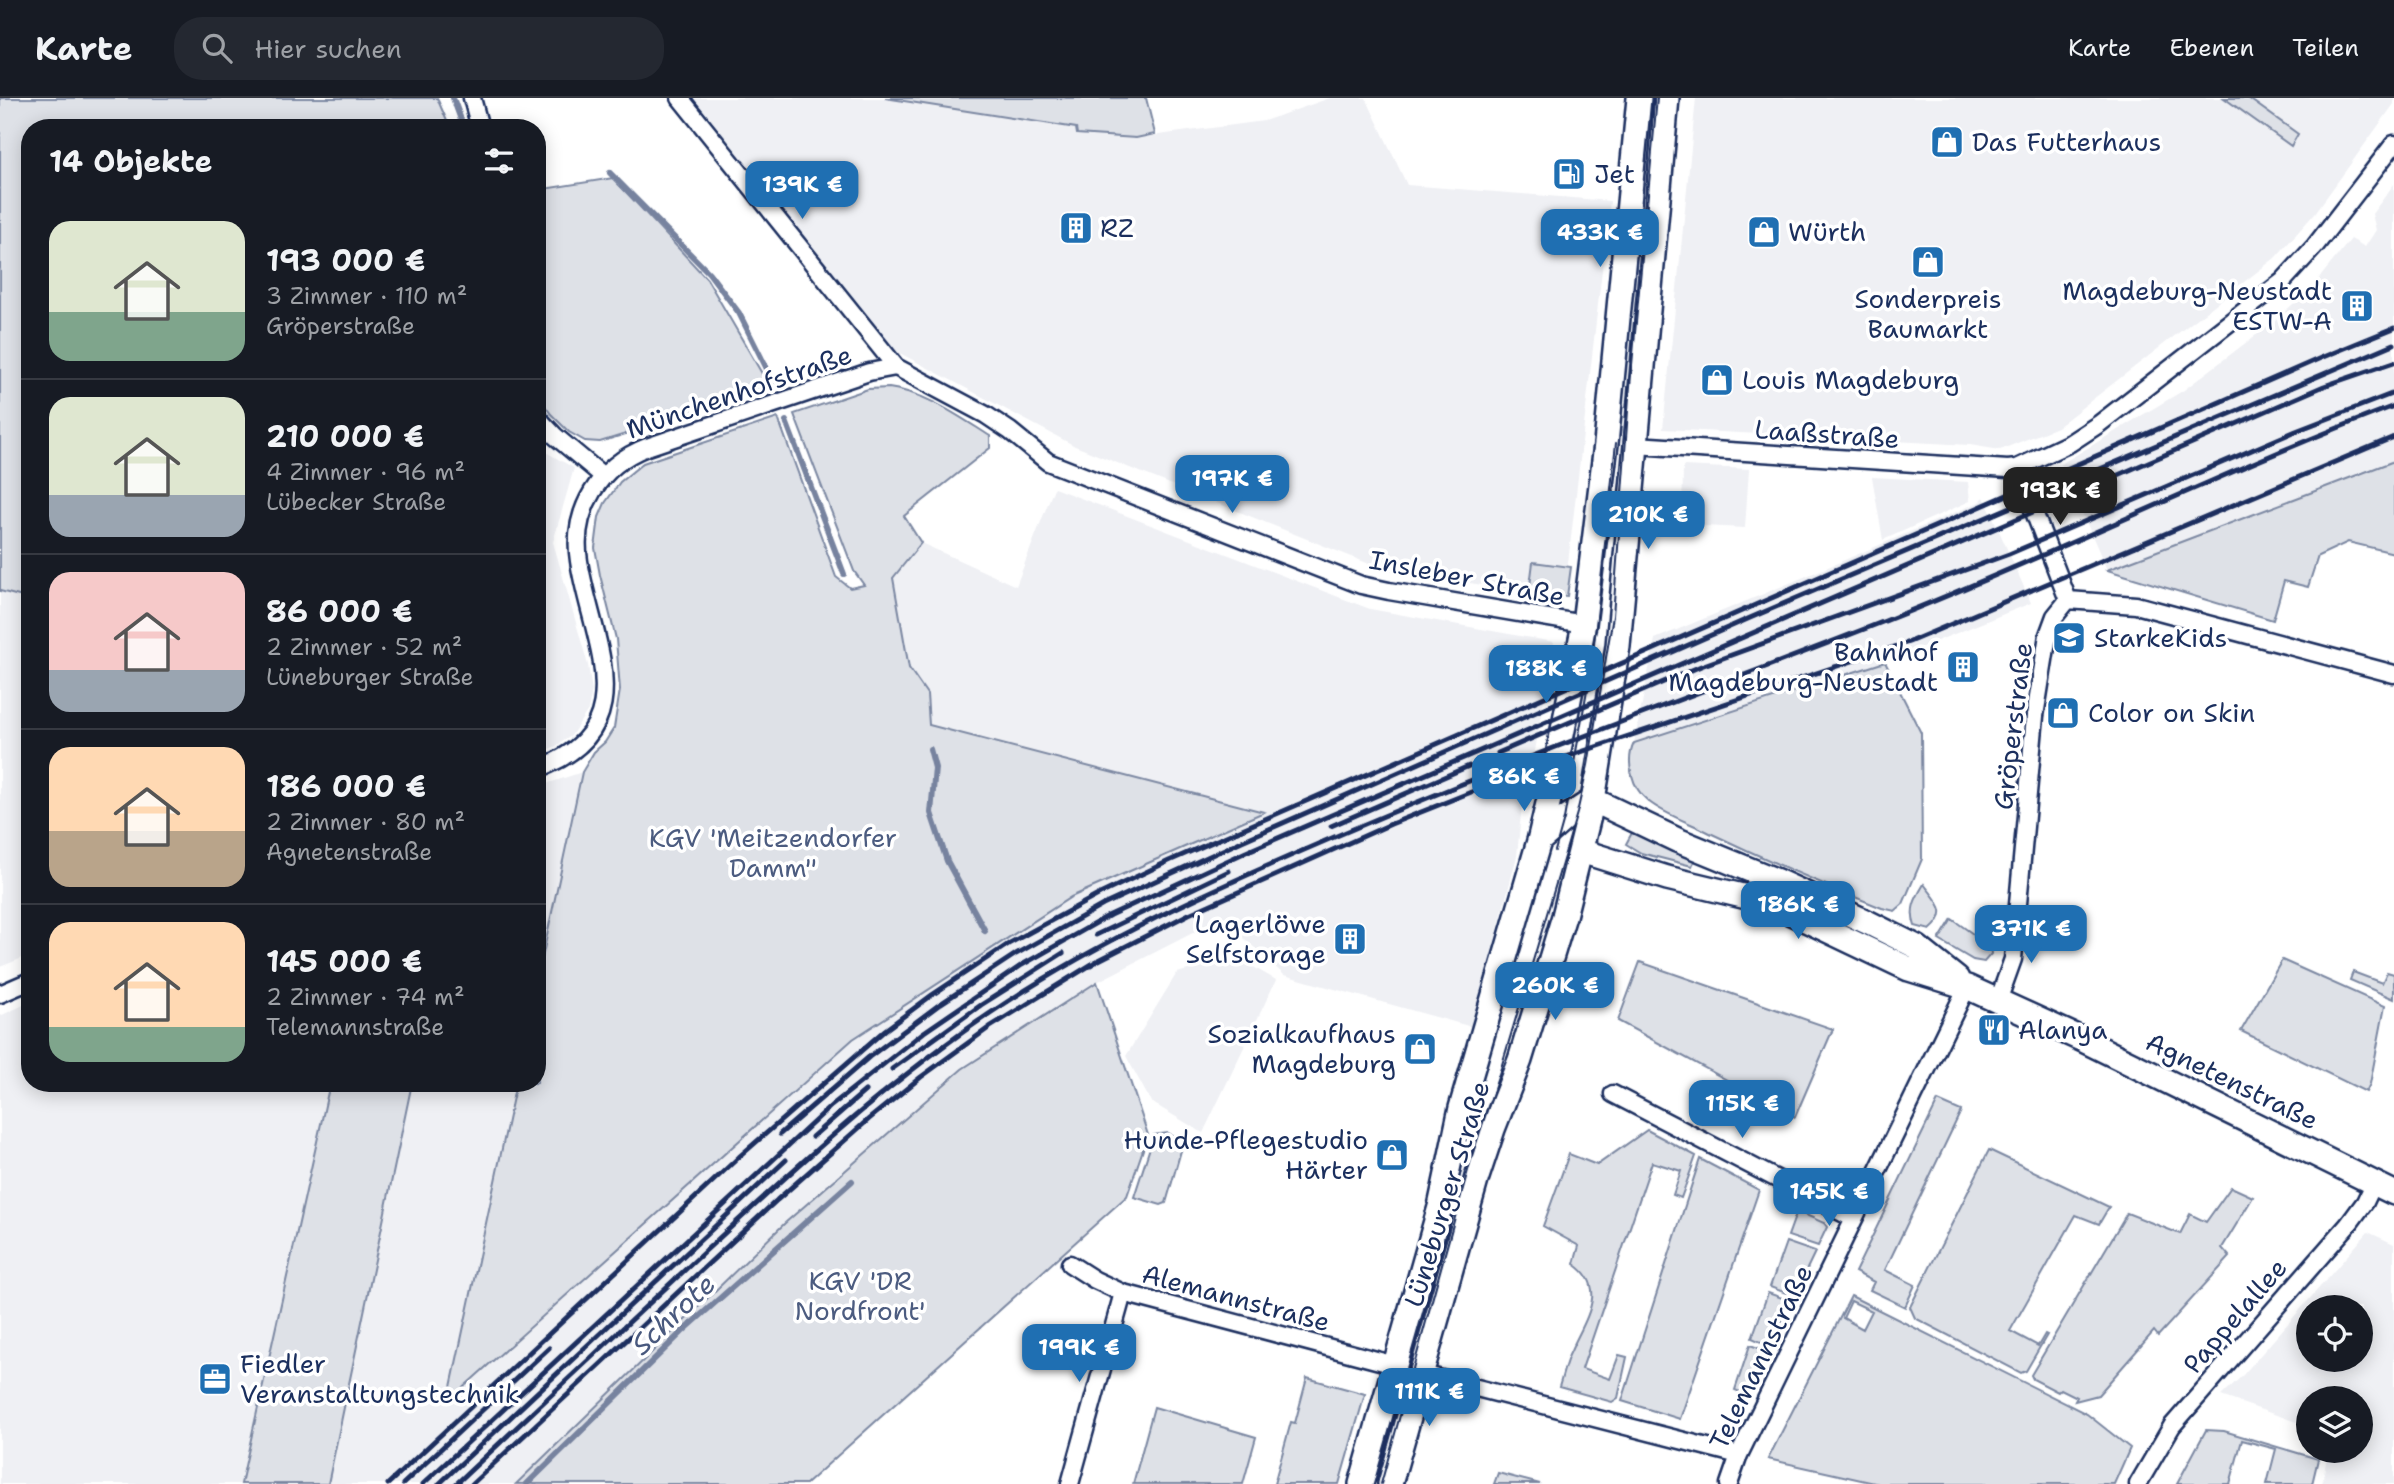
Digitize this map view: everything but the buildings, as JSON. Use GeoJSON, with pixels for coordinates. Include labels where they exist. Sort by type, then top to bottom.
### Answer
{"type":"FeatureCollection","features":[{"type":"Feature","properties":{"kind":"main road","name":"Lüneburger Straße"},"geometry":{"type":"LineString","coordinates":[[1361,1484],[1442,1198],[1461,1108],[1539,841],[1550,794],[1584,624],[1606,444],[1639,98]]}},
{"type":"Feature","properties":{"kind":"main road","name":"Lüneburger Straße"},"geometry":{"type":"LineString","coordinates":[[1390,1484],[1480,1165],[1520,1060],[1581,851],[1593,800],[1617,653],[1667,98]]}},
{"type":"Feature","properties":{"kind":"main road"},"geometry":{"type":"LineString","coordinates":[[1550,794],[1581,851]]}},
{"type":"Feature","properties":{"kind":"main road"},"geometry":{"type":"LineString","coordinates":[[1539,841],[1564,819],[1593,800]]}},
{"type":"Feature","properties":{"kind":"main road","name":"Agnetenstraße"},"geometry":{"type":"LineString","coordinates":[[1593,800],[1907,942],[1968,987]]}},
{"type":"Feature","properties":{"kind":"main road","name":"Agnetenstraße"},"geometry":{"type":"LineString","coordinates":[[1581,851],[1667,878],[1774,906],[1909,969],[1968,987],[2198,1095],[2384,1188]]}},
{"type":"Feature","properties":{"kind":"street"},"geometry":{"type":"LineString","coordinates":[[472,98],[478,119]]}},
{"type":"Feature","properties":{"kind":"street","name":"Insleber Straße"},"geometry":{"type":"LineString","coordinates":[[680,98],[896,367],[995,421],[1051,463],[1353,581],[1389,592],[1584,624]]}},
{"type":"Feature","properties":{"kind":"street"},"geometry":{"type":"LineString","coordinates":[[2394,144],[2315,246],[2275,288],[2099,424],[2070,443],[2017,468],[2068,600],[2137,605],[2394,674]]}},
{"type":"Feature","properties":{"kind":"street","name":"Münchenhofstraße"},"geometry":{"type":"LineString","coordinates":[[546,765],[562,759],[582,743],[596,720],[604,696],[603,662],[578,547],[584,506],[603,476],[622,459],[647,447],[869,372],[896,367]]}},
{"type":"Feature","properties":{"kind":"street"},"geometry":{"type":"LineString","coordinates":[[546,426],[603,476]]}},
{"type":"Feature","properties":{"kind":"street","name":"Laaßstraße"},"geometry":{"type":"LineString","coordinates":[[1635,445],[1853,461],[2017,468]]}},
{"type":"Feature","properties":{"kind":"street","name":"Gröperstraße"},"geometry":{"type":"LineString","coordinates":[[1998,1000],[2013,959],[2035,716],[2048,635],[2055,616],[2068,600]]}},
{"type":"Feature","properties":{"kind":"street"},"geometry":{"type":"LineString","coordinates":[[0,995],[21,985]]}},
{"type":"Feature","properties":{"kind":"street","name":"Telemannstraße"},"geometry":{"type":"LineString","coordinates":[[1729,1484],[1739,1455],[1968,987]]}},
{"type":"Feature","properties":{"kind":"street"},"geometry":{"type":"LineString","coordinates":[[1613,1094],[1854,1219]]}},
{"type":"Feature","properties":{"kind":"street","name":"Pappelallee"},"geometry":{"type":"LineString","coordinates":[[2138,1484],[2172,1426],[2348,1225],[2365,1202],[2384,1188]]}},
{"type":"Feature","properties":{"kind":"street","name":"Alemannstraße"},"geometry":{"type":"LineString","coordinates":[[1070,1264],[1123,1293],[1395,1365]]}},
{"type":"Feature","properties":{"kind":"street"},"geometry":{"type":"LineString","coordinates":[[1070,1484],[1123,1293]]}},
{"type":"Feature","properties":{"kind":"street"},"geometry":{"type":"LineString","coordinates":[[1422,1374],[1739,1455]]}},
{"type":"Feature","properties":{"kind":"shaded area"},"geometry":{"type":"Polygon","coordinates":[[[694,98],[885,98],[1077,128],[1077,134],[1136,138],[1264,121],[1330,98],[1366,98],[1407,185],[1610,201],[1564,598],[1382,569],[1075,446],[894,350],[694,98]]]}},
{"type":"Feature","properties":{"kind":"shaded area"},"geometry":{"type":"Polygon","coordinates":[[[1696,98],[2394,98],[2394,104],[2315,213],[2275,258],[2057,427],[2000,450],[1970,445],[1663,429],[1696,98]]]}},
{"type":"Feature","properties":{"kind":"shaded area"},"geometry":{"type":"Polygon","coordinates":[[[2394,184],[2394,461],[2107,570],[2061,464],[2184,390],[2273,322],[2312,287],[2351,239],[2365,247],[2376,230],[2372,214],[2394,184]]]}},
{"type":"Feature","properties":{"kind":"shaded area"},"geometry":{"type":"Polygon","coordinates":[[[546,452],[574,468],[553,542],[588,665],[592,691],[588,710],[571,736],[546,750],[546,452]]]}},
{"type":"Feature","properties":{"kind":"shaded area"},"geometry":{"type":"Polygon","coordinates":[[[1683,466],[1749,469],[1745,528],[1682,525],[1683,466]]]}},
{"type":"Feature","properties":{"kind":"shaded area"},"geometry":{"type":"Polygon","coordinates":[[[1872,477],[1968,482],[1970,501],[1883,540],[1872,477]]]}},
{"type":"Feature","properties":{"kind":"shaded area"},"geometry":{"type":"Polygon","coordinates":[[[1054,488],[1370,609],[1554,642],[1528,791],[1523,793],[1517,856],[1472,1027],[1284,975],[1222,918],[1097,982],[962,1069],[785,1223],[516,1484],[328,1484],[410,1092],[514,1092],[449,1400],[853,1039],[1071,897],[1263,813],[929,725],[927,694],[909,668],[893,578],[921,543],[1016,586],[1054,488]]]}},
{"type":"Feature","properties":{"kind":"shaded area"},"geometry":{"type":"Polygon","coordinates":[[[1984,497],[2031,603],[1885,662],[1634,743],[1655,639],[1840,562],[1979,502],[1984,497]]]}},
{"type":"Feature","properties":{"kind":"shaded area"},"geometry":{"type":"Polygon","coordinates":[[[0,591],[21,597],[21,959],[0,967],[0,591]]]}},
{"type":"Feature","properties":{"kind":"shaded area"},"geometry":{"type":"Polygon","coordinates":[[[582,772],[546,940],[546,784],[582,772]]]}},
{"type":"Feature","properties":{"kind":"shaded area"},"geometry":{"type":"Polygon","coordinates":[[[1236,957],[1276,980],[1203,1133],[1151,1102],[1126,1056],[1177,973],[1236,957]]]}},
{"type":"Feature","properties":{"kind":"shaded area"},"geometry":{"type":"Polygon","coordinates":[[[21,1006],[21,1092],[328,1092],[241,1484],[0,1484],[0,1016],[21,1006]]]}},
{"type":"Feature","properties":{"kind":"shaded area"},"geometry":{"type":"Polygon","coordinates":[[[2368,1232],[2394,1244],[2394,1484],[2322,1484],[2326,1463],[2373,1463],[2373,1386],[2296,1386],[2296,1422],[2221,1396],[2296,1314],[2296,1372],[2373,1372],[2373,1295],[2313,1295],[2368,1232]]]}},
{"type":"Feature","properties":{"kind":"green space"},"geometry":{"type":"Polygon","coordinates":[[[0,98],[437,98],[446,119],[21,119],[21,597],[0,591],[0,98]]]}},
{"type":"Feature","properties":{"kind":"green space"},"geometry":{"type":"Polygon","coordinates":[[[885,98],[1146,98],[1155,134],[1136,138],[1077,134],[1076,128],[885,98]]]}},
{"type":"Feature","properties":{"kind":"green space"},"geometry":{"type":"Polygon","coordinates":[[[2224,98],[2248,98],[2298,134],[2291,146],[2224,98]]]}},
{"type":"Feature","properties":{"kind":"green space"},"geometry":{"type":"Polygon","coordinates":[[[613,178],[707,279],[771,389],[600,442],[585,441],[569,432],[546,407],[546,189],[613,178]]]}},
{"type":"Feature","properties":{"kind":"green space","name":"KGV 'Meitzendorfer Damm\""},"geometry":{"type":"Polygon","coordinates":[[[889,388],[929,400],[990,436],[990,448],[904,516],[921,543],[893,578],[909,668],[927,694],[929,725],[1264,812],[1071,897],[853,1039],[448,1401],[514,1092],[546,1092],[546,940],[582,772],[614,728],[620,690],[616,639],[595,548],[599,517],[620,482],[643,463],[778,418],[836,577],[850,588],[864,585],[854,571],[794,414],[868,389],[889,388]]]}},
{"type":"Feature","properties":{"kind":"green space"},"geometry":{"type":"Polygon","coordinates":[[[2394,461],[2394,553],[2348,542],[2318,556],[2308,587],[2284,581],[2273,620],[2107,570],[2394,461]]]}},
{"type":"Feature","properties":{"kind":"green space"},"geometry":{"type":"Polygon","coordinates":[[[1533,562],[1571,567],[1567,596],[1529,593],[1533,562]]]}},
{"type":"Feature","properties":{"kind":"green space"},"geometry":{"type":"Polygon","coordinates":[[[1885,662],[1921,733],[1922,859],[1903,904],[1895,911],[1817,881],[1670,815],[1642,796],[1634,782],[1630,758],[1634,743],[1885,662]]]}},
{"type":"Feature","properties":{"kind":"green space"},"geometry":{"type":"Polygon","coordinates":[[[1634,829],[1695,859],[1692,866],[1641,853],[1626,844],[1634,829]]]}},
{"type":"Feature","properties":{"kind":"green space"},"geometry":{"type":"Polygon","coordinates":[[[1924,884],[1941,912],[1937,924],[1930,930],[1915,926],[1913,920],[1914,904],[1924,884]]]}},
{"type":"Feature","properties":{"kind":"green space"},"geometry":{"type":"Polygon","coordinates":[[[1952,919],[1990,946],[1991,954],[1984,962],[1973,960],[1939,940],[1952,919]]]}},
{"type":"Feature","properties":{"kind":"green space"},"geometry":{"type":"Polygon","coordinates":[[[2282,960],[2385,1006],[2370,1084],[2366,1092],[2241,1031],[2282,960]]]}},
{"type":"Feature","properties":{"kind":"green space"},"geometry":{"type":"Polygon","coordinates":[[[1640,962],[1833,1029],[1795,1117],[1618,1021],[1640,962]]]}},
{"type":"Feature","properties":{"kind":"green space"},"geometry":{"type":"Polygon","coordinates":[[[2353,972],[2382,983],[2387,972],[2394,974],[2394,999],[2350,980],[2353,972]]]}},
{"type":"Feature","properties":{"kind":"green space","name":"KGV 'DR Nordfront'"},"geometry":{"type":"Polygon","coordinates":[[[1097,982],[1148,1135],[1127,1196],[806,1484],[516,1484],[785,1223],[962,1069],[1097,982]]]}},
{"type":"Feature","properties":{"kind":"green space"},"geometry":{"type":"Polygon","coordinates":[[[328,1092],[410,1092],[328,1484],[241,1484],[328,1092]]]}},
{"type":"Feature","properties":{"kind":"green space"},"geometry":{"type":"Polygon","coordinates":[[[1938,1101],[1961,1111],[1885,1270],[1915,1285],[1905,1307],[1870,1290],[1874,1282],[1855,1272],[1938,1101]]]}},
{"type":"Feature","properties":{"kind":"green space"},"geometry":{"type":"Polygon","coordinates":[[[1647,1130],[1696,1156],[1681,1198],[1673,1195],[1681,1171],[1652,1162],[1582,1369],[1610,1379],[1619,1355],[1627,1357],[1618,1398],[1612,1402],[1559,1387],[1567,1360],[1587,1317],[1592,1294],[1591,1284],[1585,1273],[1574,1264],[1579,1246],[1543,1226],[1569,1154],[1597,1165],[1647,1130]]]}},
{"type":"Feature","properties":{"kind":"green space"},"geometry":{"type":"Polygon","coordinates":[[[1168,1133],[1180,1142],[1182,1147],[1166,1203],[1161,1205],[1134,1197],[1154,1135],[1168,1133]]]}},
{"type":"Feature","properties":{"kind":"green space"},"geometry":{"type":"Polygon","coordinates":[[[1989,1150],[2109,1207],[2099,1224],[2076,1215],[2010,1331],[2038,1346],[2045,1334],[2047,1335],[2026,1371],[2021,1373],[1915,1318],[1910,1307],[1989,1150]]]}},
{"type":"Feature","properties":{"kind":"green space"},"geometry":{"type":"Polygon","coordinates":[[[1700,1159],[1759,1190],[1680,1419],[1622,1401],[1700,1159]]]}},
{"type":"Feature","properties":{"kind":"green space"},"geometry":{"type":"Polygon","coordinates":[[[2231,1187],[2253,1197],[2222,1248],[2230,1257],[2158,1336],[2154,1331],[2098,1395],[2075,1401],[2077,1397],[2061,1389],[2058,1392],[2033,1379],[2031,1375],[2127,1213],[2180,1234],[2190,1214],[2206,1222],[2231,1187]]]}},
{"type":"Feature","properties":{"kind":"green space"},"geometry":{"type":"Polygon","coordinates":[[[1797,1211],[1824,1223],[1827,1227],[1818,1246],[1788,1236],[1797,1211]]]}},
{"type":"Feature","properties":{"kind":"green space"},"geometry":{"type":"Polygon","coordinates":[[[1786,1242],[1815,1252],[1794,1296],[1770,1287],[1786,1242]]]}},
{"type":"Feature","properties":{"kind":"green space"},"geometry":{"type":"Polygon","coordinates":[[[1768,1293],[1791,1301],[1770,1346],[1752,1338],[1768,1293]]]}},
{"type":"Feature","properties":{"kind":"green space"},"geometry":{"type":"Polygon","coordinates":[[[1851,1296],[2087,1414],[2130,1448],[2114,1484],[1879,1484],[1768,1459],[1851,1296]],[[1851,1301],[1843,1318],[1863,1329],[1872,1311],[1851,1301]]]}},
{"type":"Feature","properties":{"kind":"green space"},"geometry":{"type":"Polygon","coordinates":[[[1750,1345],[1767,1351],[1747,1395],[1735,1390],[1750,1345]]]}},
{"type":"Feature","properties":{"kind":"green space"},"geometry":{"type":"Polygon","coordinates":[[[1307,1378],[1365,1394],[1339,1484],[1274,1484],[1291,1422],[1295,1423],[1307,1378]]]}},
{"type":"Feature","properties":{"kind":"green space"},"geometry":{"type":"Polygon","coordinates":[[[1154,1407],[1256,1437],[1243,1484],[1133,1484],[1154,1407]]]}},
{"type":"Feature","properties":{"kind":"green space"},"geometry":{"type":"Polygon","coordinates":[[[2206,1430],[2224,1431],[2296,1452],[2296,1463],[2317,1463],[2312,1484],[2267,1484],[2276,1449],[2242,1440],[2230,1484],[2177,1484],[2206,1430]]]}},
{"type":"Feature","properties":{"kind":"green space"},"geometry":{"type":"Polygon","coordinates":[[[1498,1473],[1540,1484],[1494,1484],[1498,1473]]]}},
{"type":"Feature","properties":{"kind":"waterway"},"geometry":{"type":"LineString","coordinates":[[453,98],[461,119]]}},
{"type":"Feature","properties":{"kind":"waterway"},"geometry":{"type":"LineString","coordinates":[[610,173],[709,273],[739,313],[774,383]]}},
{"type":"Feature","properties":{"kind":"waterway"},"geometry":{"type":"LineString","coordinates":[[786,421],[844,574]]}},
{"type":"Feature","properties":{"kind":"waterway"},"geometry":{"type":"LineString","coordinates":[[930,749],[935,768],[931,813],[947,861],[985,931]]}},
{"type":"Feature","properties":{"kind":"waterway","name":"Schrote"},"geometry":{"type":"LineString","coordinates":[[527,1484],[682,1332],[852,1181]]}},
{"type":"Feature","properties":{"kind":"tram line"},"geometry":{"type":"LineString","coordinates":[[1381,1484],[1472,1156],[1577,813],[1588,765],[1613,616],[1629,397],[1657,98]]}},
{"type":"Feature","properties":{"kind":"tram line"},"geometry":{"type":"LineString","coordinates":[[1555,851],[1564,819],[1592,662],[1616,443]]}},
{"type":"Feature","properties":{"kind":"railway"},"geometry":{"type":"LineString","coordinates":[[388,1484],[739,1157],[885,1030],[1010,943],[1100,894],[1169,861],[2394,328]]}},
{"type":"Feature","properties":{"kind":"railway"},"geometry":{"type":"LineString","coordinates":[[780,1134],[869,1057],[940,1004],[1016,954],[1103,905],[1242,841],[1750,618],[2394,344]]}},
{"type":"Feature","properties":{"kind":"railway"},"geometry":{"type":"LineString","coordinates":[[423,1484],[831,1106],[924,1032],[1022,965],[1110,915],[1246,852],[2324,386],[2394,362]]}},
{"type":"Feature","properties":{"kind":"railway"},"geometry":{"type":"LineString","coordinates":[[1498,753],[1701,666],[2009,554],[2296,431],[2394,393]]}},
{"type":"Feature","properties":{"kind":"railway"},"geometry":{"type":"LineString","coordinates":[[456,1484],[739,1219],[888,1089],[1007,1002],[1082,957],[1198,897],[1388,814],[1949,595],[2266,458],[2394,406]]}},
{"type":"Feature","properties":{"kind":"railway"},"geometry":{"type":"LineString","coordinates":[[472,1484],[777,1200],[869,1119],[990,1027],[1097,961],[1189,914],[1391,824],[1524,771],[1909,642],[2394,437]]}},
{"type":"Feature","properties":{"kind":"railway"},"geometry":{"type":"LineString","coordinates":[[1331,826],[1469,766]]}},
{"type":"Feature","properties":{"kind":"railway"},"geometry":{"type":"LineString","coordinates":[[1096,935],[1229,871]]}},
{"type":"Feature","properties":{"kind":"railway"},"geometry":{"type":"LineString","coordinates":[[892,1069],[981,1005],[1063,953]]}},
{"type":"Feature","properties":{"kind":"railway"},"geometry":{"type":"LineString","coordinates":[[812,1137],[865,1091]]}},
{"type":"Feature","properties":{"kind":"railway"},"geometry":{"type":"LineString","coordinates":[[439,1484],[786,1160]]}},
{"type":"Feature","properties":{"kind":"railway"},"geometry":{"type":"LineString","coordinates":[[403,1484],[549,1348]]}},
{"type":"Feature","properties":{"kind":"place","name":"Das Futterhaus"},"geometry":{"type":"Point","coordinates":[1947,142]}},
{"type":"Feature","properties":{"kind":"place","name":"Jet"},"geometry":{"type":"Point","coordinates":[1569,174]}},
{"type":"Feature","properties":{"kind":"place","name":"RZ"},"geometry":{"type":"Point","coordinates":[1076,228]}},
{"type":"Feature","properties":{"kind":"place","name":"Würth"},"geometry":{"type":"Point","coordinates":[1764,232]}},
{"type":"Feature","properties":{"kind":"place","name":"Sonderpreis Baumarkt"},"geometry":{"type":"Point","coordinates":[1928,262]}},
{"type":"Feature","properties":{"kind":"place","name":"Magdeburg-Neustadt ESTW-A"},"geometry":{"type":"Point","coordinates":[2357,306]}},
{"type":"Feature","properties":{"kind":"place","name":"Louis Magdeburg"},"geometry":{"type":"Point","coordinates":[1717,380]}},
{"type":"Feature","properties":{"kind":"place","name":"StarkeKids"},"geometry":{"type":"Point","coordinates":[2069,638]}},
{"type":"Feature","properties":{"kind":"place","name":"Bahnhof Magdeburg-Neustadt"},"geometry":{"type":"Point","coordinates":[1963,667]}},
{"type":"Feature","properties":{"kind":"place","name":"Color on Skin"},"geometry":{"type":"Point","coordinates":[2063,713]}},
{"type":"Feature","properties":{"kind":"place","name":"Lagerlöwe Selfstorage"},"geometry":{"type":"Point","coordinates":[1350,939]}},
{"type":"Feature","properties":{"kind":"place","name":"Alanya"},"geometry":{"type":"Point","coordinates":[1994,1030]}},
{"type":"Feature","properties":{"kind":"place","name":"Sozialkaufhaus Magdeburg"},"geometry":{"type":"Point","coordinates":[1420,1049]}},
{"type":"Feature","properties":{"kind":"place","name":"Hunde-Pflegestudio Härter"},"geometry":{"type":"Point","coordinates":[1392,1155]}},
{"type":"Feature","properties":{"kind":"place","name":"Fiedler Veranstaltungstechnik"},"geometry":{"type":"Point","coordinates":[215,1379]}}]}
